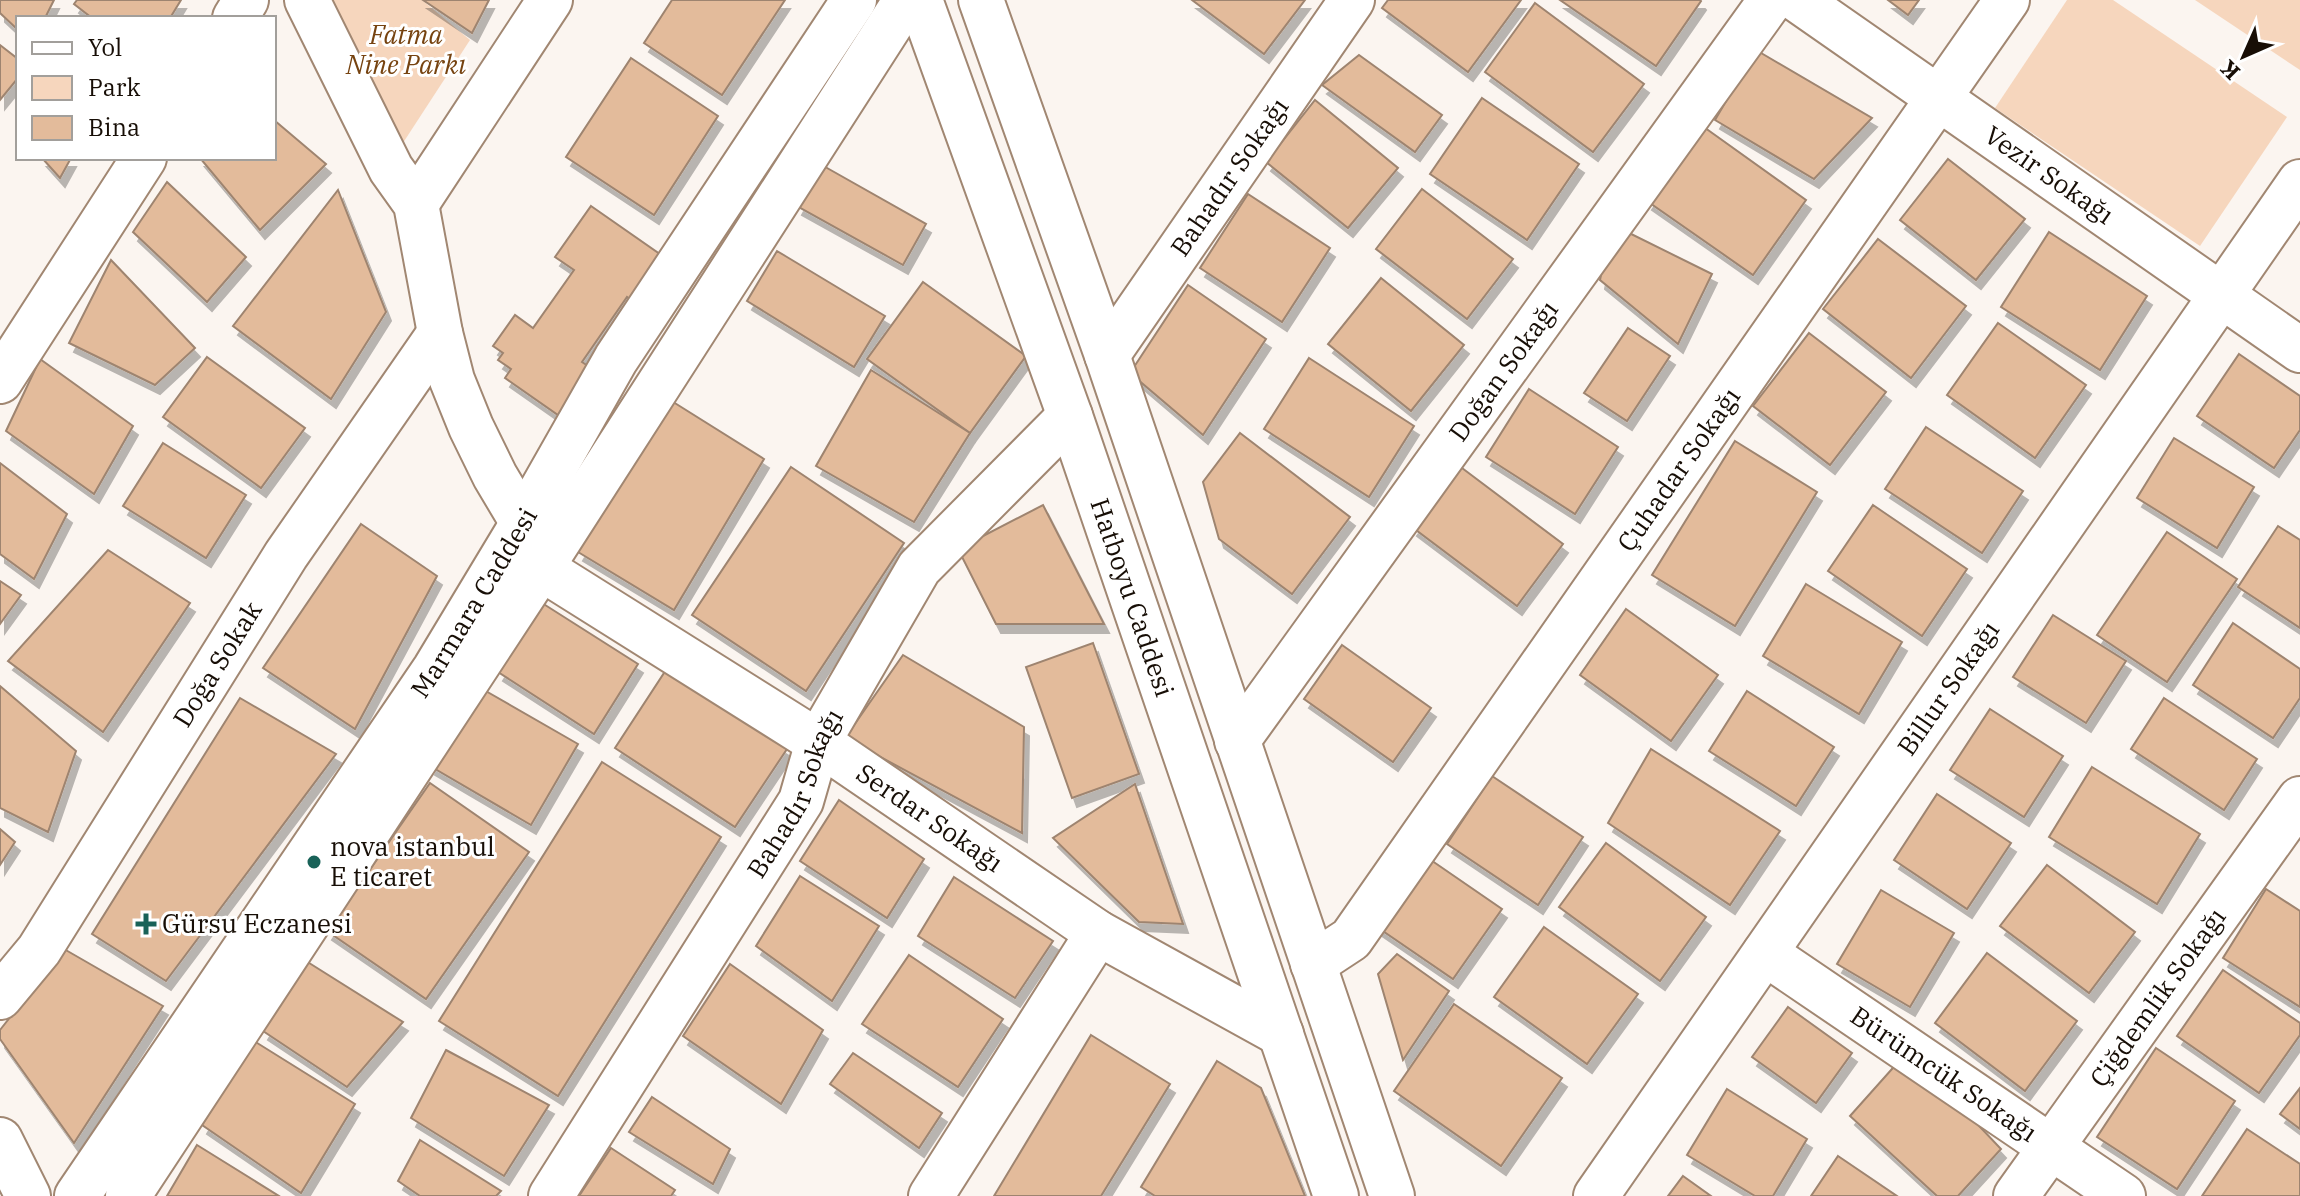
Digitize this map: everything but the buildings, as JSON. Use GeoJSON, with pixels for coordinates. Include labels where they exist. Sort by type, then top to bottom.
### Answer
{"type":"FeatureCollection","features":[{"type":"Feature","properties":{"kind":"street"},"geometry":{"type":"LineString","coordinates":[[307,0],[391,169],[416,204],[452,380],[495,476],[523,523],[541,568]]}},
{"type":"Feature","properties":{"kind":"street"},"geometry":{"type":"LineString","coordinates":[[416,204],[550,0]]}},
{"type":"Feature","properties":{"kind":"street","name":"Marmara Caddesi"},"geometry":{"type":"LineString","coordinates":[[77,1196],[435,669],[616,359],[854,0]]}},
{"type":"Feature","properties":{"kind":"street","name":"Marmara Caddesi"},"geometry":{"type":"LineString","coordinates":[[128,1196],[541,568],[906,0]]}},
{"type":"Feature","properties":{"kind":"street","name":"Hatboyu Caddesi"},"geometry":{"type":"LineString","coordinates":[[920,0],[1070,416],[1336,1196]]}},
{"type":"Feature","properties":{"kind":"street","name":"Hatboyu Caddesi"},"geometry":{"type":"LineString","coordinates":[[981,0],[1107,355],[1392,1196]]}},
{"type":"Feature","properties":{"kind":"street","name":"Bahadır Sokağı"},"geometry":{"type":"LineString","coordinates":[[551,1196],[801,801],[818,742],[919,568],[1070,416],[1107,355],[1352,0]]}},
{"type":"Feature","properties":{"kind":"street","name":"Doğan Sokağı"},"geometry":{"type":"LineString","coordinates":[[1237,741],[1771,0]]}},
{"type":"Feature","properties":{"kind":"street","name":"Vezir Sokağı"},"geometry":{"type":"LineString","coordinates":[[1798,0],[2300,350]]}},
{"type":"Feature","properties":{"kind":"street","name":"Çuhadar Sokağı"},"geometry":{"type":"LineString","coordinates":[[1313,964],[1351,939],[2007,0]]}},
{"type":"Feature","properties":{"kind":"street"},"geometry":{"type":"LineString","coordinates":[[0,381],[143,160]]}},
{"type":"Feature","properties":{"kind":"street","name":"Billur Sokağı"},"geometry":{"type":"LineString","coordinates":[[1596,1196],[2300,182]]}},
{"type":"Feature","properties":{"kind":"street","name":"Doğa Sokak"},"geometry":{"type":"LineString","coordinates":[[0,997],[39,950],[286,555],[440,333]]}},
{"type":"Feature","properties":{"kind":"street","name":"Serdar Sokağı"},"geometry":{"type":"LineString","coordinates":[[541,568],[818,742],[1098,933],[1281,1034]]}},
{"type":"Feature","properties":{"kind":"street","name":"Çiğdemlik Sokağı"},"geometry":{"type":"LineString","coordinates":[[2016,1196],[2300,799]]}},
{"type":"Feature","properties":{"kind":"street"},"geometry":{"type":"LineString","coordinates":[[931,1196],[1098,933]]}},
{"type":"Feature","properties":{"kind":"street","name":"Bürümcük Sokağı"},"geometry":{"type":"LineString","coordinates":[[1765,953],[2123,1196]]}},
{"type":"Feature","properties":{"kind":"street"},"geometry":{"type":"LineString","coordinates":[[1281,1034],[1330,1012]]}},
{"type":"Feature","properties":{"kind":"street"},"geometry":{"type":"LineString","coordinates":[[0,1140],[28,1196]]}},
{"type":"Feature","properties":{"kind":"green space","name":"Fatma Nine Parkı"},"geometry":{"type":"Polygon","coordinates":[[[331,0],[422,0],[470,40],[399,149],[331,0]]]}},
{"type":"Feature","properties":{"kind":"green space"},"geometry":{"type":"Polygon","coordinates":[[[2067,0],[2113,0],[2287,117],[2200,246],[1995,108],[2067,0]]]}},
{"type":"Feature","properties":{"kind":"green space"},"geometry":{"type":"Polygon","coordinates":[[[2195,0],[2300,0],[2300,70],[2195,0]]]}},
{"type":"Feature","properties":{"kind":"place","name":"nova istanbul E ticaret"},"geometry":{"type":"Point","coordinates":[314,862]}},
{"type":"Feature","properties":{"kind":"place","name":"Gürsu Eczanesi"},"geometry":{"type":"Point","coordinates":[146,924]}}]}
